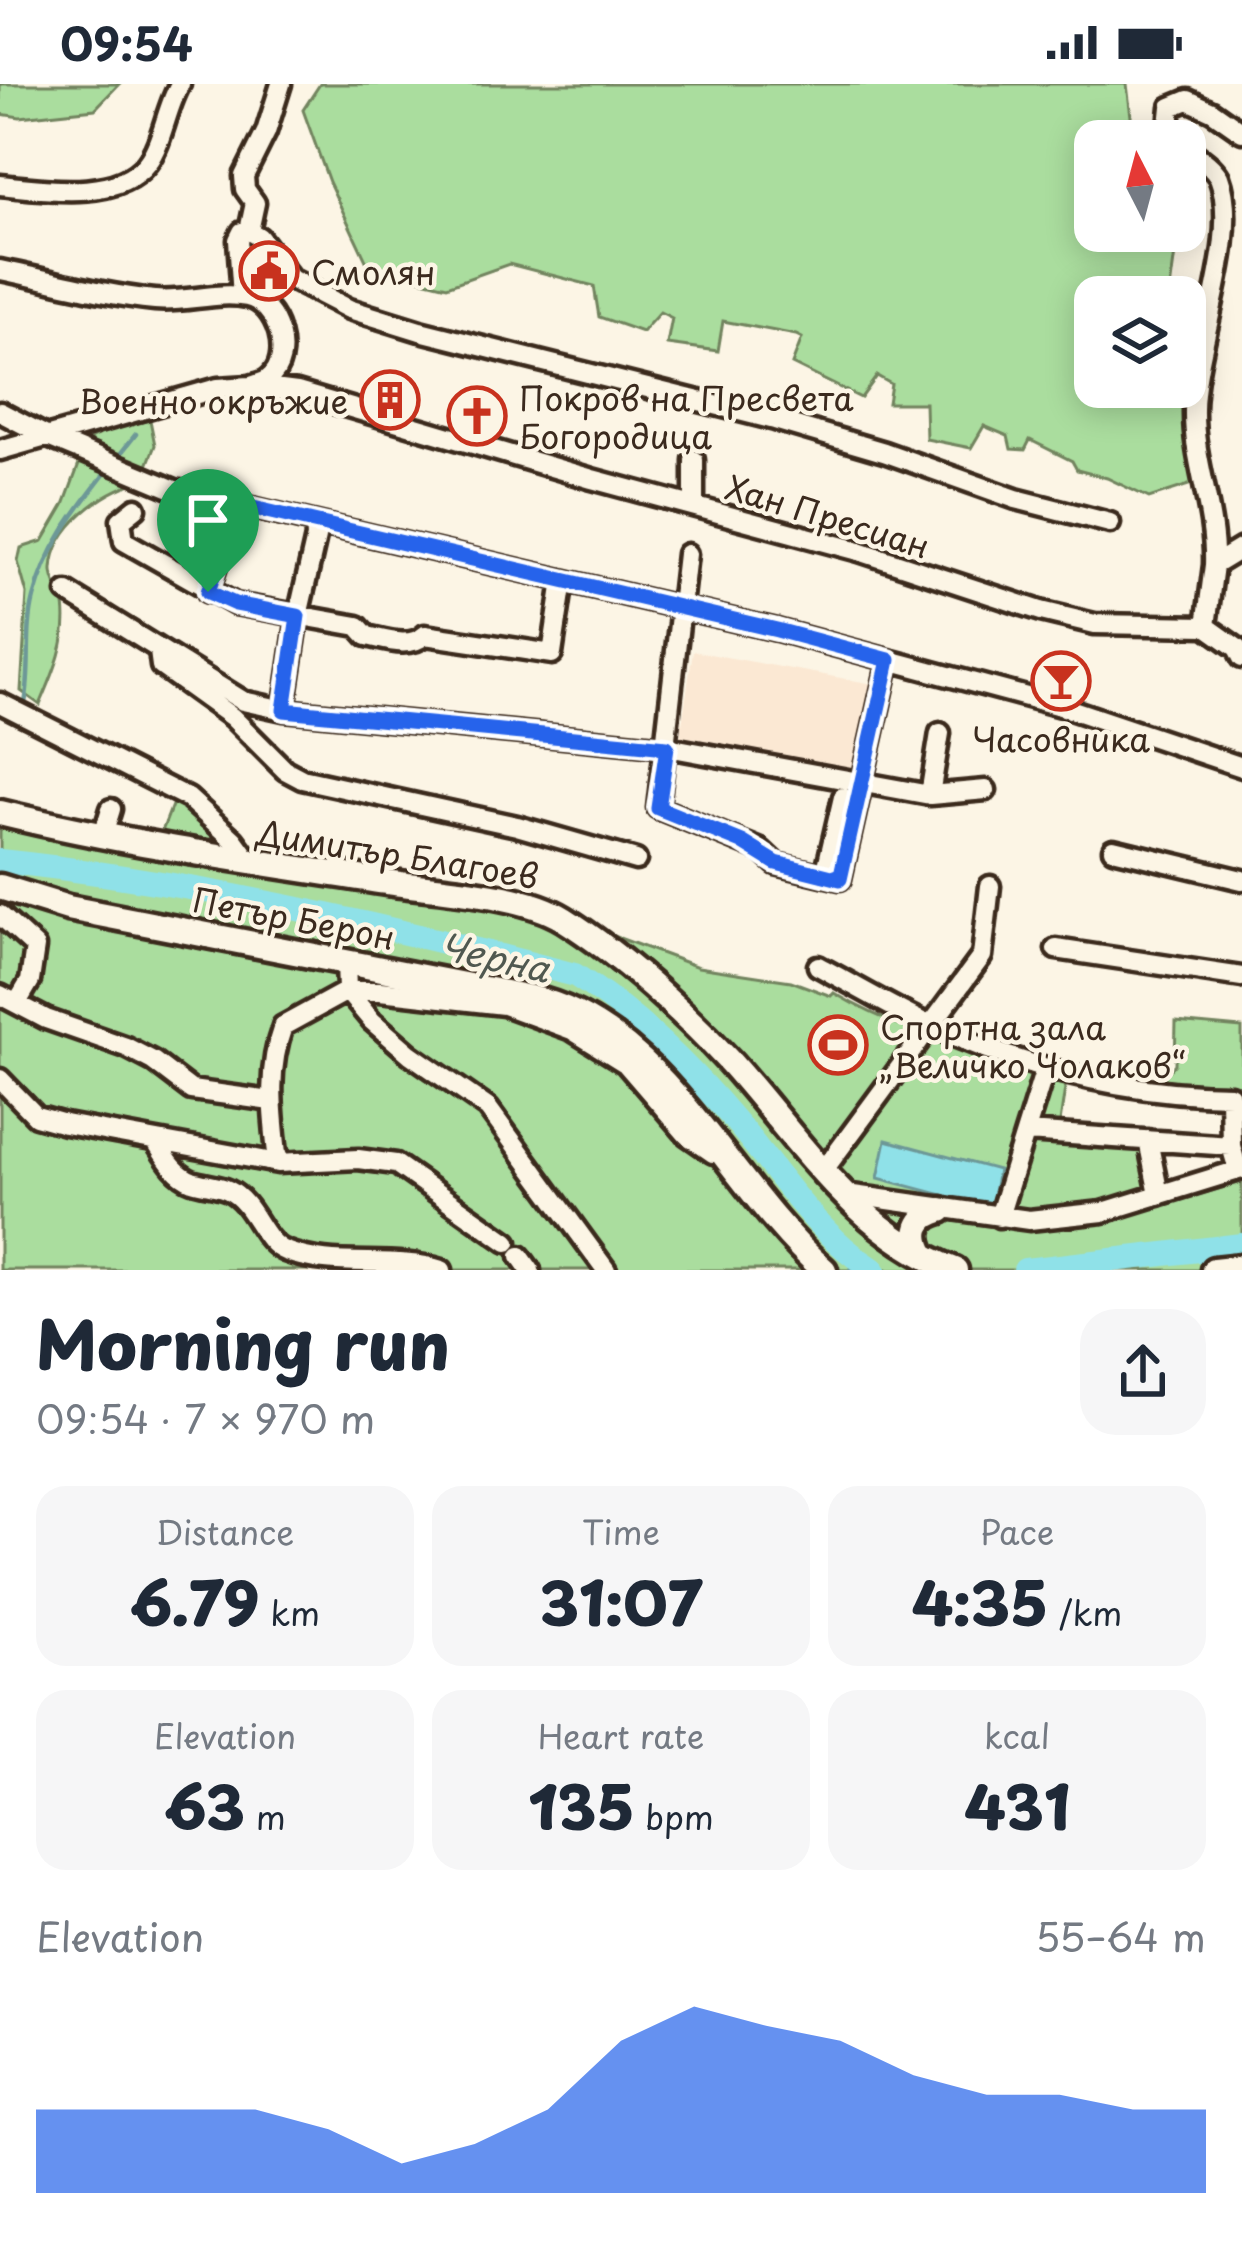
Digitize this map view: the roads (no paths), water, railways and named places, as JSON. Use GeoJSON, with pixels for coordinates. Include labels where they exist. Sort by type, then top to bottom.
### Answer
{"type":"FeatureCollection","features":[{"type":"Feature","properties":{"kind":"main road","name":"Димитър Благоев"},"geometry":{"type":"LineString","coordinates":[[0,813],[250,862],[509,901],[555,914],[604,949],[701,1033],[846,1194]]}},
{"type":"Feature","properties":{"kind":"main road","name":"Петър Берон"},"geometry":{"type":"LineString","coordinates":[[0,886],[68,908],[545,1001],[595,1024],[647,1064],[762,1207],[824,1270]]}},
{"type":"Feature","properties":{"kind":"main road"},"geometry":{"type":"LineString","coordinates":[[846,1194],[880,1228],[956,1270]]}},
{"type":"Feature","properties":{"kind":"main road"},"geometry":{"type":"LineString","coordinates":[[927,1257],[916,1238],[918,1226],[931,1212],[940,1210]]}},
{"type":"Feature","properties":{"kind":"main road"},"geometry":{"type":"LineString","coordinates":[[1214,1270],[1242,1267]]}},
{"type":"Feature","properties":{"kind":"street"},"geometry":{"type":"LineString","coordinates":[[0,185],[99,188],[133,175],[148,162],[180,84]]}},
{"type":"Feature","properties":{"kind":"street"},"geometry":{"type":"LineString","coordinates":[[249,231],[255,203],[245,189],[244,176],[266,132],[280,84]]}},
{"type":"Feature","properties":{"kind":"street"},"geometry":{"type":"LineString","coordinates":[[1170,120],[1175,84]]}},
{"type":"Feature","properties":{"kind":"street"},"geometry":{"type":"LineString","coordinates":[[1172,107],[1195,100],[1242,132]]}},
{"type":"Feature","properties":{"kind":"street"},"geometry":{"type":"LineString","coordinates":[[1206,164],[1216,172],[1229,205],[1222,298],[1193,413],[1215,536],[1209,628],[1237,648],[1242,658]]}},
{"type":"Feature","properties":{"kind":"street"},"geometry":{"type":"LineString","coordinates":[[242,296],[238,240],[242,232],[249,231],[291,279],[350,309],[775,420],[884,452],[1016,500],[1110,523]]}},
{"type":"Feature","properties":{"kind":"street"},"geometry":{"type":"LineString","coordinates":[[0,270],[154,300],[242,296],[260,302],[278,326],[289,382],[297,392]]}},
{"type":"Feature","properties":{"kind":"street"},"geometry":{"type":"LineString","coordinates":[[250,386],[268,380],[277,368],[281,348]]}},
{"type":"Feature","properties":{"kind":"street","name":"Хан Пресиан"},"geometry":{"type":"LineString","coordinates":[[0,450],[181,396],[250,386],[297,392],[859,551],[1060,616],[1095,624],[1209,628]]}},
{"type":"Feature","properties":{"kind":"street"},"geometry":{"type":"LineString","coordinates":[[0,412],[150,481],[889,660],[1115,724],[1232,763]]}},
{"type":"Feature","properties":{"kind":"street"},"geometry":{"type":"LineString","coordinates":[[694,460],[694,506]]}},
{"type":"Feature","properties":{"kind":"street"},"geometry":{"type":"LineString","coordinates":[[208,592],[236,504]]}},
{"type":"Feature","properties":{"kind":"street"},"geometry":{"type":"LineString","coordinates":[[136,508],[121,520],[124,541],[208,592],[235,604],[358,626],[367,636],[408,644],[425,635],[551,654],[563,580]]}},
{"type":"Feature","properties":{"kind":"street"},"geometry":{"type":"LineString","coordinates":[[284,710],[315,523]]}},
{"type":"Feature","properties":{"kind":"street"},"geometry":{"type":"LineString","coordinates":[[1214,565],[1242,548]]}},
{"type":"Feature","properties":{"kind":"street"},"geometry":{"type":"LineString","coordinates":[[687,554],[658,808],[742,842],[776,863],[832,877]]}},
{"type":"Feature","properties":{"kind":"street"},"geometry":{"type":"LineString","coordinates":[[67,592],[243,701],[284,710],[667,747],[930,795],[986,790]]}},
{"type":"Feature","properties":{"kind":"street"},"geometry":{"type":"LineString","coordinates":[[159,649],[161,666],[232,717],[285,770],[302,779],[517,826],[636,860]]}},
{"type":"Feature","properties":{"kind":"street"},"geometry":{"type":"LineString","coordinates":[[832,877],[862,781],[889,660]]}},
{"type":"Feature","properties":{"kind":"street"},"geometry":{"type":"LineString","coordinates":[[0,704],[188,798],[234,840],[250,862]]}},
{"type":"Feature","properties":{"kind":"street"},"geometry":{"type":"LineString","coordinates":[[930,795],[940,733]]}},
{"type":"Feature","properties":{"kind":"street"},"geometry":{"type":"LineString","coordinates":[[832,877],[843,797]]}},
{"type":"Feature","properties":{"kind":"street"},"geometry":{"type":"LineString","coordinates":[[103,835],[111,808]]}},
{"type":"Feature","properties":{"kind":"street"},"geometry":{"type":"LineString","coordinates":[[1113,849],[1242,880]]}},
{"type":"Feature","properties":{"kind":"street"},"geometry":{"type":"LineString","coordinates":[[824,1170],[982,956],[990,886]]}},
{"type":"Feature","properties":{"kind":"street"},"geometry":{"type":"LineString","coordinates":[[0,915],[35,947],[30,981],[9,999],[46,1019],[126,1047],[191,1090],[271,1101]]}},
{"type":"Feature","properties":{"kind":"street"},"geometry":{"type":"LineString","coordinates":[[1056,949],[1242,976]]}},
{"type":"Feature","properties":{"kind":"street"},"geometry":{"type":"LineString","coordinates":[[346,961],[347,991],[372,1021],[488,1108],[606,1270]]}},
{"type":"Feature","properties":{"kind":"street"},"geometry":{"type":"LineString","coordinates":[[818,966],[931,1026],[1045,1069],[1155,1089],[1230,1095],[1231,1146],[1240,1170],[1103,1212],[1029,1220],[846,1194]]}},
{"type":"Feature","properties":{"kind":"street"},"geometry":{"type":"LineString","coordinates":[[278,1163],[272,1058],[284,1026],[347,991],[504,1005],[572,1030],[625,1063],[687,1135],[713,1153]]}},
{"type":"Feature","properties":{"kind":"street"},"geometry":{"type":"LineString","coordinates":[[999,1217],[1045,1069]]}},
{"type":"Feature","properties":{"kind":"street"},"geometry":{"type":"LineString","coordinates":[[0,1079],[36,1116],[278,1163],[358,1159],[396,1164],[519,1256]]}},
{"type":"Feature","properties":{"kind":"street"},"geometry":{"type":"LineString","coordinates":[[1027,1132],[1231,1146]]}},
{"type":"Feature","properties":{"kind":"street"},"geometry":{"type":"LineString","coordinates":[[1148,1140],[1159,1195]]}},
{"type":"Feature","properties":{"kind":"street"},"geometry":{"type":"LineString","coordinates":[[155,1141],[176,1172],[188,1180],[228,1190],[245,1202],[283,1251],[411,1262],[442,1270]]}},
{"type":"Feature","properties":{"kind":"water"},"geometry":{"type":"Polygon","coordinates":[[[886,1140],[998,1170],[991,1208],[878,1178],[886,1140]]]}},
{"type":"Feature","properties":{"kind":"waterway"},"geometry":{"type":"LineString","coordinates":[[117,458],[136,434]]}},
{"type":"Feature","properties":{"kind":"waterway"},"geometry":{"type":"LineString","coordinates":[[25,703],[31,611],[40,579],[65,528],[110,467]]}},
{"type":"Feature","properties":{"kind":"waterway","name":"Черна"},"geometry":{"type":"LineString","coordinates":[[0,861],[145,880],[289,907],[575,975],[618,1005],[677,1058],[814,1218],[874,1270]]}},
{"type":"Feature","properties":{"kind":"waterway","name":"Черна"},"geometry":{"type":"LineString","coordinates":[[1025,1270],[1242,1245]]}},
{"type":"Feature","properties":{"kind":"waterway"},"geometry":{"type":"LineString","coordinates":[[850,1270],[855,1258]]}},
{"type":"Feature","properties":{"kind":"place","name":"Смолян"},"geometry":{"type":"Point","coordinates":[269,271]}},
{"type":"Feature","properties":{"kind":"place","name":"Военно окръжие"},"geometry":{"type":"Point","coordinates":[390,400]}},
{"type":"Feature","properties":{"kind":"place","name":"Покров на Пресвета Богородица"},"geometry":{"type":"Point","coordinates":[477,416]}},
{"type":"Feature","properties":{"kind":"place","name":"Часовника"},"geometry":{"type":"Point","coordinates":[1061,681]}},
{"type":"Feature","properties":{"kind":"place","name":"Спортна зала „Величко Чолаков“"},"geometry":{"type":"Point","coordinates":[838,1045]}}]}
